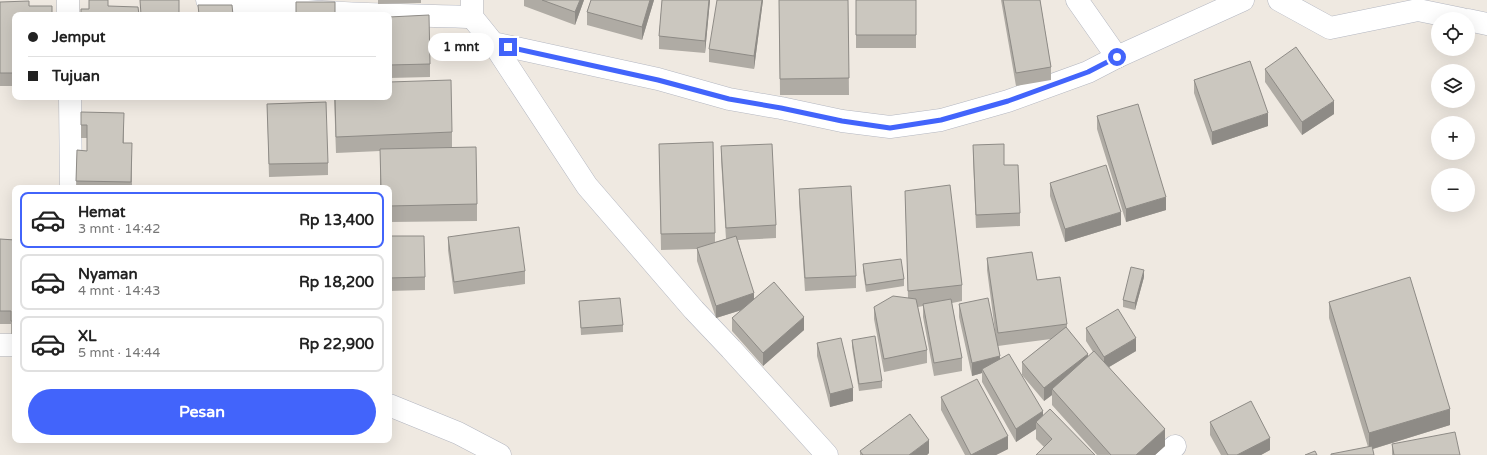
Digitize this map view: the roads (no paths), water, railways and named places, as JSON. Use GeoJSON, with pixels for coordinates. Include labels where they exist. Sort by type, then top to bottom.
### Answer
{"type":"FeatureCollection","features":[{"type":"Feature","properties":{"kind":"street"},"geometry":{"type":"LineString","coordinates":[[68,0],[68,12]]}},
{"type":"Feature","properties":{"kind":"street"},"geometry":{"type":"LineString","coordinates":[[207,0],[330,12]]}},
{"type":"Feature","properties":{"kind":"street"},"geometry":{"type":"LineString","coordinates":[[1077,0],[1117,57]]}},
{"type":"Feature","properties":{"kind":"street"},"geometry":{"type":"LineString","coordinates":[[493,44],[658,80],[729,99],[842,121],[890,128],[941,120],[1008,101],[1088,72],[1117,57],[1243,0]]}},
{"type":"Feature","properties":{"kind":"street"},"geometry":{"type":"LineString","coordinates":[[1279,0],[1330,28],[1418,10],[1431,13]]}},
{"type":"Feature","properties":{"kind":"street"},"geometry":{"type":"LineString","coordinates":[[392,14],[472,8],[493,44],[587,186],[694,310],[827,455]]}},
{"type":"Feature","properties":{"kind":"street"},"geometry":{"type":"LineString","coordinates":[[1475,21],[1487,24]]}},
{"type":"Feature","properties":{"kind":"street"},"geometry":{"type":"LineString","coordinates":[[70,100],[71,185]]}},
{"type":"Feature","properties":{"kind":"street"},"geometry":{"type":"LineString","coordinates":[[0,345],[12,345]]}},
{"type":"Feature","properties":{"kind":"street"},"geometry":{"type":"LineString","coordinates":[[392,406],[458,433],[500,455]]}}]}
